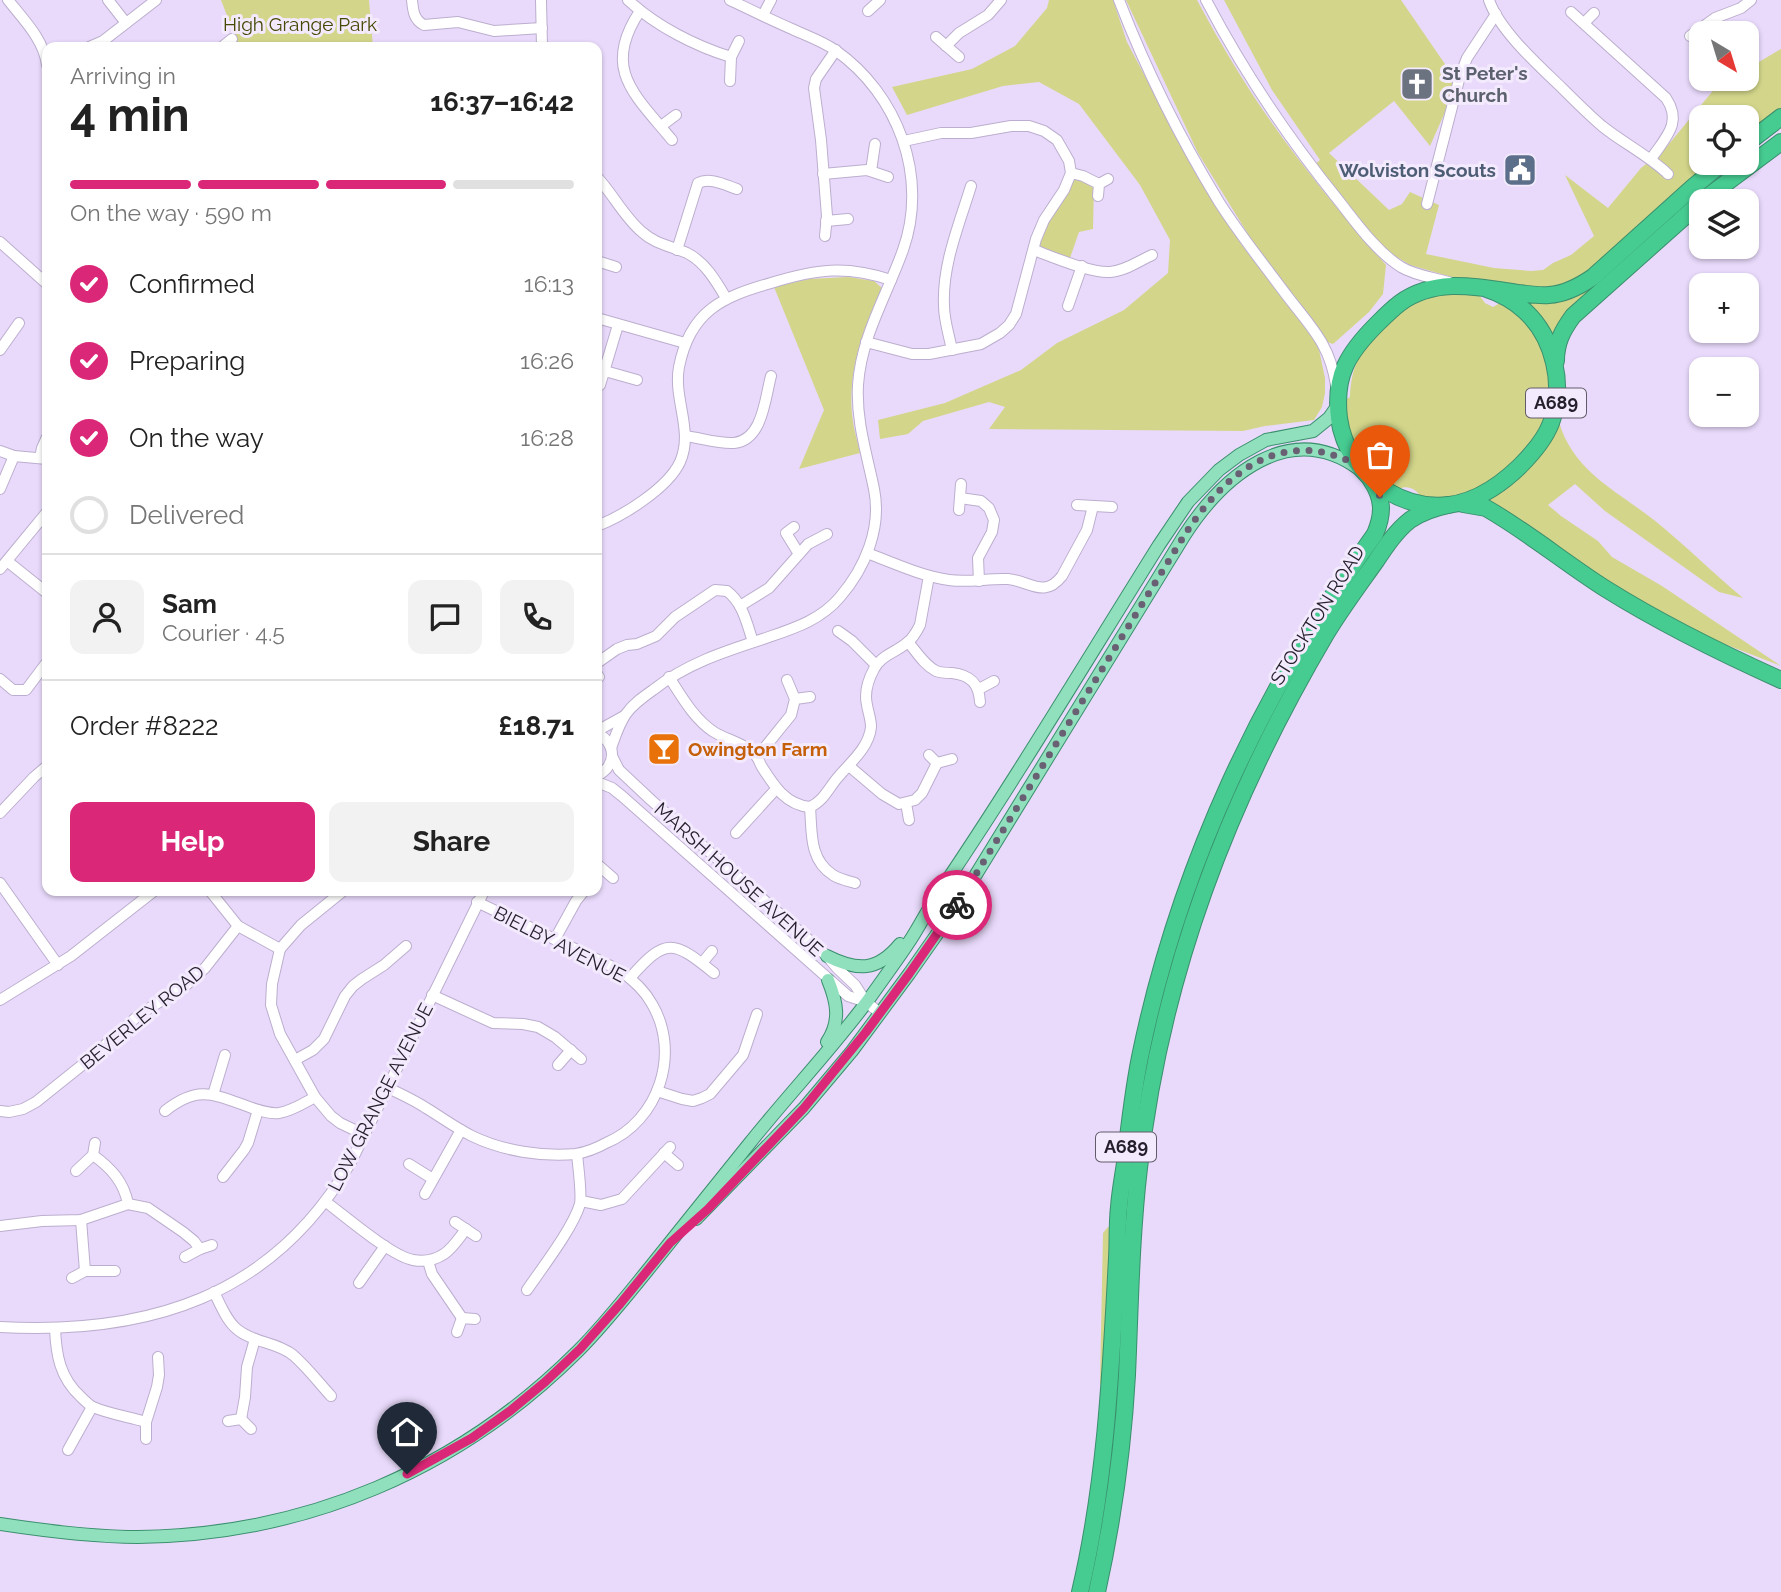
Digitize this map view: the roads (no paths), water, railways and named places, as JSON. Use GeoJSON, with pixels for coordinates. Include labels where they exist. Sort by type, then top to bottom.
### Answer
{"type":"FeatureCollection","features":[{"type":"Feature","properties":{"kind":"highway"},"geometry":{"type":"LineString","coordinates":[[1759,134],[1781,117]]}},
{"type":"Feature","properties":{"kind":"highway","name":"A689"},"geometry":{"type":"LineString","coordinates":[[1719,189],[1781,142]]}},
{"type":"Feature","properties":{"kind":"highway","name":"A689"},"geometry":{"type":"LineString","coordinates":[[1708,175],[1593,277],[1570,290],[1538,295],[1460,285],[1419,292],[1398,304],[1352,352],[1342,373],[1338,402],[1339,420],[1350,453],[1366,475],[1394,495],[1430,505],[1475,505],[1486,508],[1564,562],[1658,620],[1694,640],[1781,680]]}},
{"type":"Feature","properties":{"kind":"highway","name":"A689"},"geometry":{"type":"LineString","coordinates":[[1453,504],[1483,495],[1496,487],[1530,456],[1551,423],[1556,401],[1556,347],[1563,330],[1573,316],[1689,213]]}},
{"type":"Feature","properties":{"kind":"highway","name":"A689"},"geometry":{"type":"LineString","coordinates":[[1483,288],[1506,297],[1533,320],[1545,337],[1556,373]]}},
{"type":"Feature","properties":{"kind":"highway","name":"STOCKTON ROAD"},"geometry":{"type":"LineString","coordinates":[[1260,730],[1306,636],[1375,534],[1381,517],[1381,502],[1378,491],[1366,475]]}},
{"type":"Feature","properties":{"kind":"highway","name":"STOCKTON ROAD"},"geometry":{"type":"LineString","coordinates":[[1260,730],[1400,528],[1426,511],[1453,504]]}},
{"type":"Feature","properties":{"kind":"highway","name":"A689"},"geometry":{"type":"LineString","coordinates":[[1080,1592],[1095,1518],[1104,1453],[1119,1206],[1140,1057],[1171,937],[1203,844],[1260,730]]}},
{"type":"Feature","properties":{"kind":"highway","name":"A689"},"geometry":{"type":"LineString","coordinates":[[1097,1592],[1112,1519],[1118,1468],[1126,1377],[1134,1221],[1139,1167],[1155,1065],[1184,948],[1260,730]]}},
{"type":"Feature","properties":{"kind":"main road"},"geometry":{"type":"LineString","coordinates":[[0,1524],[115,1536],[163,1536],[219,1532],[310,1512],[388,1483],[444,1455],[510,1411],[545,1382],[580,1349],[620,1304],[866,1002],[912,938],[1188,502],[1219,470],[1239,455],[1266,440],[1312,430],[1329,418],[1338,402]]}},
{"type":"Feature","properties":{"kind":"main road"},"geometry":{"type":"LineString","coordinates":[[670,1243],[708,1209],[804,1108],[880,1013],[956,907],[1178,545],[1219,491],[1248,466],[1295,450],[1323,452],[1345,459],[1366,475]]}},
{"type":"Feature","properties":{"kind":"main road"},"geometry":{"type":"LineString","coordinates":[[827,956],[845,965],[872,965],[891,954],[933,903]]}},
{"type":"Feature","properties":{"kind":"main road"},"geometry":{"type":"LineString","coordinates":[[817,1062],[836,1022],[835,997],[828,980]]}},
{"type":"Feature","properties":{"kind":"street"},"geometry":{"type":"LineString","coordinates":[[8,0],[42,46]]}},
{"type":"Feature","properties":{"kind":"street"},"geometry":{"type":"LineString","coordinates":[[108,0],[126,23]]}},
{"type":"Feature","properties":{"kind":"street"},"geometry":{"type":"LineString","coordinates":[[101,42],[156,0]]}},
{"type":"Feature","properties":{"kind":"street"},"geometry":{"type":"LineString","coordinates":[[412,0],[416,19],[424,26],[458,22],[494,31],[542,28]]}},
{"type":"Feature","properties":{"kind":"street"},"geometry":{"type":"LineString","coordinates":[[541,0],[542,42]]}},
{"type":"Feature","properties":{"kind":"street"},"geometry":{"type":"LineString","coordinates":[[628,0],[640,11],[676,33],[716,53],[731,57]]}},
{"type":"Feature","properties":{"kind":"street"},"geometry":{"type":"LineString","coordinates":[[602,729],[624,716],[635,703],[669,677],[706,659],[794,629],[824,613],[852,582],[867,554],[874,524],[875,492],[859,422],[859,373],[866,342],[903,250],[911,219],[912,181],[904,141],[883,98],[853,64],[825,44],[730,0]]}},
{"type":"Feature","properties":{"kind":"street"},"geometry":{"type":"LineString","coordinates":[[763,15],[771,0]]}},
{"type":"Feature","properties":{"kind":"street"},"geometry":{"type":"LineString","coordinates":[[1119,0],[1165,103],[1220,203],[1316,332],[1332,363],[1338,402]]}},
{"type":"Feature","properties":{"kind":"street"},"geometry":{"type":"LineString","coordinates":[[1206,0],[1291,138],[1369,237],[1404,268],[1460,285]]}},
{"type":"Feature","properties":{"kind":"street"},"geometry":{"type":"LineString","coordinates":[[1489,0],[1496,14],[1531,57],[1601,125],[1668,174]]}},
{"type":"Feature","properties":{"kind":"street"},"geometry":{"type":"LineString","coordinates":[[1712,21],[1741,8],[1751,0]]}},
{"type":"Feature","properties":{"kind":"street"},"geometry":{"type":"LineString","coordinates":[[868,11],[877,1]]}},
{"type":"Feature","properties":{"kind":"street"},"geometry":{"type":"LineString","coordinates":[[946,46],[959,33],[988,15],[999,1]]}},
{"type":"Feature","properties":{"kind":"street"},"geometry":{"type":"LineString","coordinates":[[640,11],[622,48],[624,68],[630,86],[672,140]]}},
{"type":"Feature","properties":{"kind":"street"},"geometry":{"type":"LineString","coordinates":[[1571,12],[1672,106],[1673,125],[1651,159]]}},
{"type":"Feature","properties":{"kind":"street"},"geometry":{"type":"LineString","coordinates":[[1584,23],[1594,13]]}},
{"type":"Feature","properties":{"kind":"street"},"geometry":{"type":"LineString","coordinates":[[1425,197],[1460,76],[1467,58],[1496,14]]}},
{"type":"Feature","properties":{"kind":"street"},"geometry":{"type":"LineString","coordinates":[[936,37],[959,57]]}},
{"type":"Feature","properties":{"kind":"street"},"geometry":{"type":"LineString","coordinates":[[228,42],[232,39]]}},
{"type":"Feature","properties":{"kind":"street"},"geometry":{"type":"LineString","coordinates":[[730,80],[731,57],[739,41]]}},
{"type":"Feature","properties":{"kind":"street"},"geometry":{"type":"LineString","coordinates":[[825,236],[820,132],[814,88],[816,79],[835,50]]}},
{"type":"Feature","properties":{"kind":"street"},"geometry":{"type":"LineString","coordinates":[[661,127],[676,115]]}},
{"type":"Feature","properties":{"kind":"street"},"geometry":{"type":"LineString","coordinates":[[866,342],[912,354],[929,354],[991,340],[1009,325],[1016,314],[1044,220],[1070,179],[1069,161],[1057,140],[1044,131],[1029,126],[1011,126],[971,133],[941,133],[904,141]]}},
{"type":"Feature","properties":{"kind":"street"},"geometry":{"type":"LineString","coordinates":[[871,171],[875,144]]}},
{"type":"Feature","properties":{"kind":"street"},"geometry":{"type":"LineString","coordinates":[[823,174],[859,170],[888,177]]}},
{"type":"Feature","properties":{"kind":"street"},"geometry":{"type":"LineString","coordinates":[[1071,173],[1102,186]]}},
{"type":"Feature","properties":{"kind":"street"},"geometry":{"type":"LineString","coordinates":[[677,250],[698,183],[709,180],[737,189]]}},
{"type":"Feature","properties":{"kind":"street"},"geometry":{"type":"LineString","coordinates":[[602,183],[642,232],[656,242],[688,254],[705,267],[726,298]]}},
{"type":"Feature","properties":{"kind":"street"},"geometry":{"type":"LineString","coordinates":[[952,350],[943,302],[952,245],[971,187]]}},
{"type":"Feature","properties":{"kind":"street"},"geometry":{"type":"LineString","coordinates":[[963,212],[976,215]]}},
{"type":"Feature","properties":{"kind":"street"},"geometry":{"type":"LineString","coordinates":[[826,220],[848,219]]}},
{"type":"Feature","properties":{"kind":"street"},"geometry":{"type":"LineString","coordinates":[[0,242],[42,280]]}},
{"type":"Feature","properties":{"kind":"street"},"geometry":{"type":"LineString","coordinates":[[1034,250],[1102,272],[1124,269],[1152,254]]}},
{"type":"Feature","properties":{"kind":"street"},"geometry":{"type":"LineString","coordinates":[[1138,262],[1144,274]]}},
{"type":"Feature","properties":{"kind":"street"},"geometry":{"type":"LineString","coordinates":[[602,263],[616,267]]}},
{"type":"Feature","properties":{"kind":"street"},"geometry":{"type":"LineString","coordinates":[[1068,306],[1082,266]]}},
{"type":"Feature","properties":{"kind":"street"},"geometry":{"type":"LineString","coordinates":[[602,523],[633,507],[669,477],[681,459],[685,436],[678,380],[685,343],[705,314],[726,298],[741,291],[827,270],[855,271],[891,280]]}},
{"type":"Feature","properties":{"kind":"street"},"geometry":{"type":"LineString","coordinates":[[1073,290],[1086,295]]}},
{"type":"Feature","properties":{"kind":"street"},"geometry":{"type":"LineString","coordinates":[[602,320],[685,343]]}},
{"type":"Feature","properties":{"kind":"street"},"geometry":{"type":"LineString","coordinates":[[0,350],[4,337],[19,323]]}},
{"type":"Feature","properties":{"kind":"street"},"geometry":{"type":"LineString","coordinates":[[602,379],[618,325]]}},
{"type":"Feature","properties":{"kind":"street"},"geometry":{"type":"LineString","coordinates":[[605,371],[637,380]]}},
{"type":"Feature","properties":{"kind":"street"},"geometry":{"type":"LineString","coordinates":[[685,436],[725,443],[746,439],[755,431],[759,422],[771,376]]}},
{"type":"Feature","properties":{"kind":"street"},"geometry":{"type":"LineString","coordinates":[[0,451],[14,456],[42,459]]}},
{"type":"Feature","properties":{"kind":"street"},"geometry":{"type":"LineString","coordinates":[[0,489],[14,456]]}},
{"type":"Feature","properties":{"kind":"street"},"geometry":{"type":"LineString","coordinates":[[959,510],[961,484]]}},
{"type":"Feature","properties":{"kind":"street"},"geometry":{"type":"LineString","coordinates":[[960,498],[981,501],[989,508],[994,520],[992,532],[978,558],[979,581]]}},
{"type":"Feature","properties":{"kind":"street"},"geometry":{"type":"LineString","coordinates":[[1076,505],[1112,507]]}},
{"type":"Feature","properties":{"kind":"street"},"geometry":{"type":"LineString","coordinates":[[867,554],[929,576],[950,580],[1016,580],[1042,588],[1057,582],[1087,530],[1093,506]]}},
{"type":"Feature","properties":{"kind":"street"},"geometry":{"type":"LineString","coordinates":[[42,518],[4,565],[42,590]]}},
{"type":"Feature","properties":{"kind":"street"},"geometry":{"type":"LineString","coordinates":[[794,527],[786,533],[799,554]]}},
{"type":"Feature","properties":{"kind":"street"},"geometry":{"type":"LineString","coordinates":[[740,606],[769,588],[799,554],[813,541],[827,534]]}},
{"type":"Feature","properties":{"kind":"street"},"geometry":{"type":"LineString","coordinates":[[813,541],[818,553]]}},
{"type":"Feature","properties":{"kind":"street"},"geometry":{"type":"LineString","coordinates":[[669,677],[695,715],[715,733],[757,757],[776,789],[801,806],[818,804],[863,749],[869,735],[870,718],[866,689],[869,678],[876,664],[908,642],[920,625],[929,576]]}},
{"type":"Feature","properties":{"kind":"street"},"geometry":{"type":"LineString","coordinates":[[602,659],[617,649],[656,636],[675,617],[715,590],[727,591],[737,600],[753,642]]}},
{"type":"Feature","properties":{"kind":"street"},"geometry":{"type":"LineString","coordinates":[[838,631],[856,637],[876,664]]}},
{"type":"Feature","properties":{"kind":"street"},"geometry":{"type":"LineString","coordinates":[[908,642],[936,671],[965,676],[972,680],[979,689],[980,702]]}},
{"type":"Feature","properties":{"kind":"street"},"geometry":{"type":"LineString","coordinates":[[608,655],[616,666]]}},
{"type":"Feature","properties":{"kind":"street"},"geometry":{"type":"LineString","coordinates":[[0,679],[13,690],[27,695],[42,670]]}},
{"type":"Feature","properties":{"kind":"street"},"geometry":{"type":"LineString","coordinates":[[757,757],[791,715],[795,699],[787,680]]}},
{"type":"Feature","properties":{"kind":"street"},"geometry":{"type":"LineString","coordinates":[[979,689],[994,681]]}},
{"type":"Feature","properties":{"kind":"street"},"geometry":{"type":"LineString","coordinates":[[795,699],[810,697]]}},
{"type":"Feature","properties":{"kind":"street"},"geometry":{"type":"LineString","coordinates":[[602,772],[609,766],[624,716]]}},
{"type":"Feature","properties":{"kind":"street","name":"MARSH HOUSE AVENUE"},"geometry":{"type":"LineString","coordinates":[[602,736],[607,740],[619,770],[827,956],[855,985],[866,1002],[880,1013]]}},
{"type":"Feature","properties":{"kind":"street"},"geometry":{"type":"LineString","coordinates":[[849,766],[882,794],[899,804],[915,800],[922,793],[933,759],[952,759]]}},
{"type":"Feature","properties":{"kind":"street"},"geometry":{"type":"LineString","coordinates":[[0,813],[42,770]]}},
{"type":"Feature","properties":{"kind":"street","name":"MARSH HOUSE AVENUE"},"geometry":{"type":"LineString","coordinates":[[602,784],[622,796],[828,980],[848,996],[866,1002]]}},
{"type":"Feature","properties":{"kind":"street"},"geometry":{"type":"LineString","coordinates":[[754,832],[740,829],[776,789]]}},
{"type":"Feature","properties":{"kind":"street"},"geometry":{"type":"LineString","coordinates":[[906,803],[909,820]]}},
{"type":"Feature","properties":{"kind":"street"},"geometry":{"type":"LineString","coordinates":[[810,807],[814,852],[824,868],[834,876],[855,883]]}},
{"type":"Feature","properties":{"kind":"street"},"geometry":{"type":"LineString","coordinates":[[602,872],[613,878]]}},
{"type":"Feature","properties":{"kind":"street"},"geometry":{"type":"LineString","coordinates":[[837,891],[842,879]]}},
{"type":"Feature","properties":{"kind":"street"},"geometry":{"type":"LineString","coordinates":[[1,884],[58,965]]}},
{"type":"Feature","properties":{"kind":"street"},"geometry":{"type":"LineString","coordinates":[[0,1000],[58,965],[148,896]]}},
{"type":"Feature","properties":{"kind":"street"},"geometry":{"type":"LineString","coordinates":[[214,896],[238,926],[280,949]]}},
{"type":"Feature","properties":{"kind":"street"},"geometry":{"type":"LineString","coordinates":[[328,896],[280,949],[272,984],[271,1005],[280,1034],[315,1097],[340,1123],[365,1135]]}},
{"type":"Feature","properties":{"kind":"street","name":"LOW GRANGE AVENUE"},"geometry":{"type":"LineString","coordinates":[[0,1327],[55,1328],[116,1323],[151,1316],[214,1292],[262,1265],[292,1239],[326,1202],[340,1181],[481,896]]}},
{"type":"Feature","properties":{"kind":"street"},"geometry":{"type":"LineString","coordinates":[[555,939],[580,896]]}},
{"type":"Feature","properties":{"kind":"street","name":"BIELBY AVENUE"},"geometry":{"type":"LineString","coordinates":[[388,1087],[461,1130],[490,1143],[521,1151],[559,1154],[577,1154],[613,1141],[638,1121],[657,1091],[663,1077],[665,1060],[663,1033],[652,1003],[630,978],[619,970],[477,902]]}},
{"type":"Feature","properties":{"kind":"street","name":"BEVERLEY ROAD"},"geometry":{"type":"LineString","coordinates":[[0,1111],[23,1109],[36,1102],[140,1014],[185,986],[205,968],[238,926]]}},
{"type":"Feature","properties":{"kind":"street"},"geometry":{"type":"LineString","coordinates":[[295,1060],[313,1050],[324,1039],[345,996],[353,986],[396,963],[405,946]]}},
{"type":"Feature","properties":{"kind":"street"},"geometry":{"type":"LineString","coordinates":[[630,978],[649,958],[669,947],[685,950],[714,973]]}},
{"type":"Feature","properties":{"kind":"street"},"geometry":{"type":"LineString","coordinates":[[702,963],[712,951]]}},
{"type":"Feature","properties":{"kind":"street"},"geometry":{"type":"LineString","coordinates":[[432,995],[493,1023],[538,1027],[555,1037],[581,1059]]}},
{"type":"Feature","properties":{"kind":"street"},"geometry":{"type":"LineString","coordinates":[[657,1091],[693,1101],[710,1094],[743,1055],[751,1019]]}},
{"type":"Feature","properties":{"kind":"street"},"geometry":{"type":"LineString","coordinates":[[558,1065],[571,1050]]}},
{"type":"Feature","properties":{"kind":"street"},"geometry":{"type":"LineString","coordinates":[[213,1095],[215,1068],[225,1055]]}},
{"type":"Feature","properties":{"kind":"street"},"geometry":{"type":"LineString","coordinates":[[165,1111],[174,1098],[195,1094],[213,1095],[258,1110],[279,1113],[291,1110],[315,1097]]}},
{"type":"Feature","properties":{"kind":"street"},"geometry":{"type":"LineString","coordinates":[[223,1177],[248,1143],[258,1110]]}},
{"type":"Feature","properties":{"kind":"street"},"geometry":{"type":"LineString","coordinates":[[425,1194],[461,1130]]}},
{"type":"Feature","properties":{"kind":"street"},"geometry":{"type":"LineString","coordinates":[[76,1171],[93,1155],[94,1143]]}},
{"type":"Feature","properties":{"kind":"street"},"geometry":{"type":"LineString","coordinates":[[581,1201],[601,1205],[622,1199],[667,1150],[678,1165]]}},
{"type":"Feature","properties":{"kind":"street"},"geometry":{"type":"LineString","coordinates":[[527,1290],[569,1227],[581,1201],[577,1154]]}},
{"type":"Feature","properties":{"kind":"street"},"geometry":{"type":"LineString","coordinates":[[93,1155],[104,1163],[122,1184],[128,1204]]}},
{"type":"Feature","properties":{"kind":"street"},"geometry":{"type":"LineString","coordinates":[[236,1161],[247,1170]]}},
{"type":"Feature","properties":{"kind":"street"},"geometry":{"type":"LineString","coordinates":[[408,1164],[433,1179]]}},
{"type":"Feature","properties":{"kind":"street"},"geometry":{"type":"LineString","coordinates":[[326,1202],[385,1246],[413,1260],[428,1261],[447,1253],[471,1233],[454,1222]]}},
{"type":"Feature","properties":{"kind":"street"},"geometry":{"type":"LineString","coordinates":[[0,1226],[81,1220],[128,1204],[148,1208],[183,1232],[200,1249]]}},
{"type":"Feature","properties":{"kind":"street"},"geometry":{"type":"LineString","coordinates":[[81,1220],[85,1271]]}},
{"type":"Feature","properties":{"kind":"street"},"geometry":{"type":"LineString","coordinates":[[185,1257],[212,1245]]}},
{"type":"Feature","properties":{"kind":"street"},"geometry":{"type":"LineString","coordinates":[[359,1283],[385,1246]]}},
{"type":"Feature","properties":{"kind":"street"},"geometry":{"type":"LineString","coordinates":[[428,1261],[432,1274],[462,1318]]}},
{"type":"Feature","properties":{"kind":"street"},"geometry":{"type":"LineString","coordinates":[[72,1278],[85,1271],[115,1271]]}},
{"type":"Feature","properties":{"kind":"street"},"geometry":{"type":"LineString","coordinates":[[524,1271],[535,1278]]}},
{"type":"Feature","properties":{"kind":"street"},"geometry":{"type":"LineString","coordinates":[[366,1272],[378,1280]]}},
{"type":"Feature","properties":{"kind":"street"},"geometry":{"type":"LineString","coordinates":[[214,1292],[226,1315],[238,1330],[255,1339],[281,1347],[293,1355],[331,1396]]}},
{"type":"Feature","properties":{"kind":"street"},"geometry":{"type":"LineString","coordinates":[[462,1318],[475,1319]]}},
{"type":"Feature","properties":{"kind":"street"},"geometry":{"type":"LineString","coordinates":[[457,1332],[462,1318]]}},
{"type":"Feature","properties":{"kind":"street"},"geometry":{"type":"LineString","coordinates":[[55,1328],[56,1350],[64,1377],[79,1395],[92,1407],[146,1422]]}},
{"type":"Feature","properties":{"kind":"street"},"geometry":{"type":"LineString","coordinates":[[241,1419],[246,1397],[247,1367],[255,1339]]}},
{"type":"Feature","properties":{"kind":"street"},"geometry":{"type":"LineString","coordinates":[[146,1439],[146,1422],[157,1387],[165,1374],[158,1357]]}},
{"type":"Feature","properties":{"kind":"street"},"geometry":{"type":"LineString","coordinates":[[321,1385],[331,1376]]}},
{"type":"Feature","properties":{"kind":"street"},"geometry":{"type":"LineString","coordinates":[[68,1450],[92,1407]]}},
{"type":"Feature","properties":{"kind":"street"},"geometry":{"type":"LineString","coordinates":[[228,1420],[241,1419],[251,1429]]}},
{"type":"Feature","properties":{"kind":"street"},"geometry":{"type":"LineString","coordinates":[[62,1430],[74,1437]]}},
{"type":"Feature","properties":{"kind":"place","name":"St Peter's Church"},"geometry":{"type":"Point","coordinates":[1417,84]}},
{"type":"Feature","properties":{"kind":"place","name":"Wolviston Scouts"},"geometry":{"type":"Point","coordinates":[1520,170]}},
{"type":"Feature","properties":{"kind":"place","name":"Owington Farm"},"geometry":{"type":"Point","coordinates":[664,749]}},
{"type":"Feature","properties":{"kind":"park label","name":"High Grange Park"},"geometry":{"type":"Point","coordinates":[300,24]}}]}
